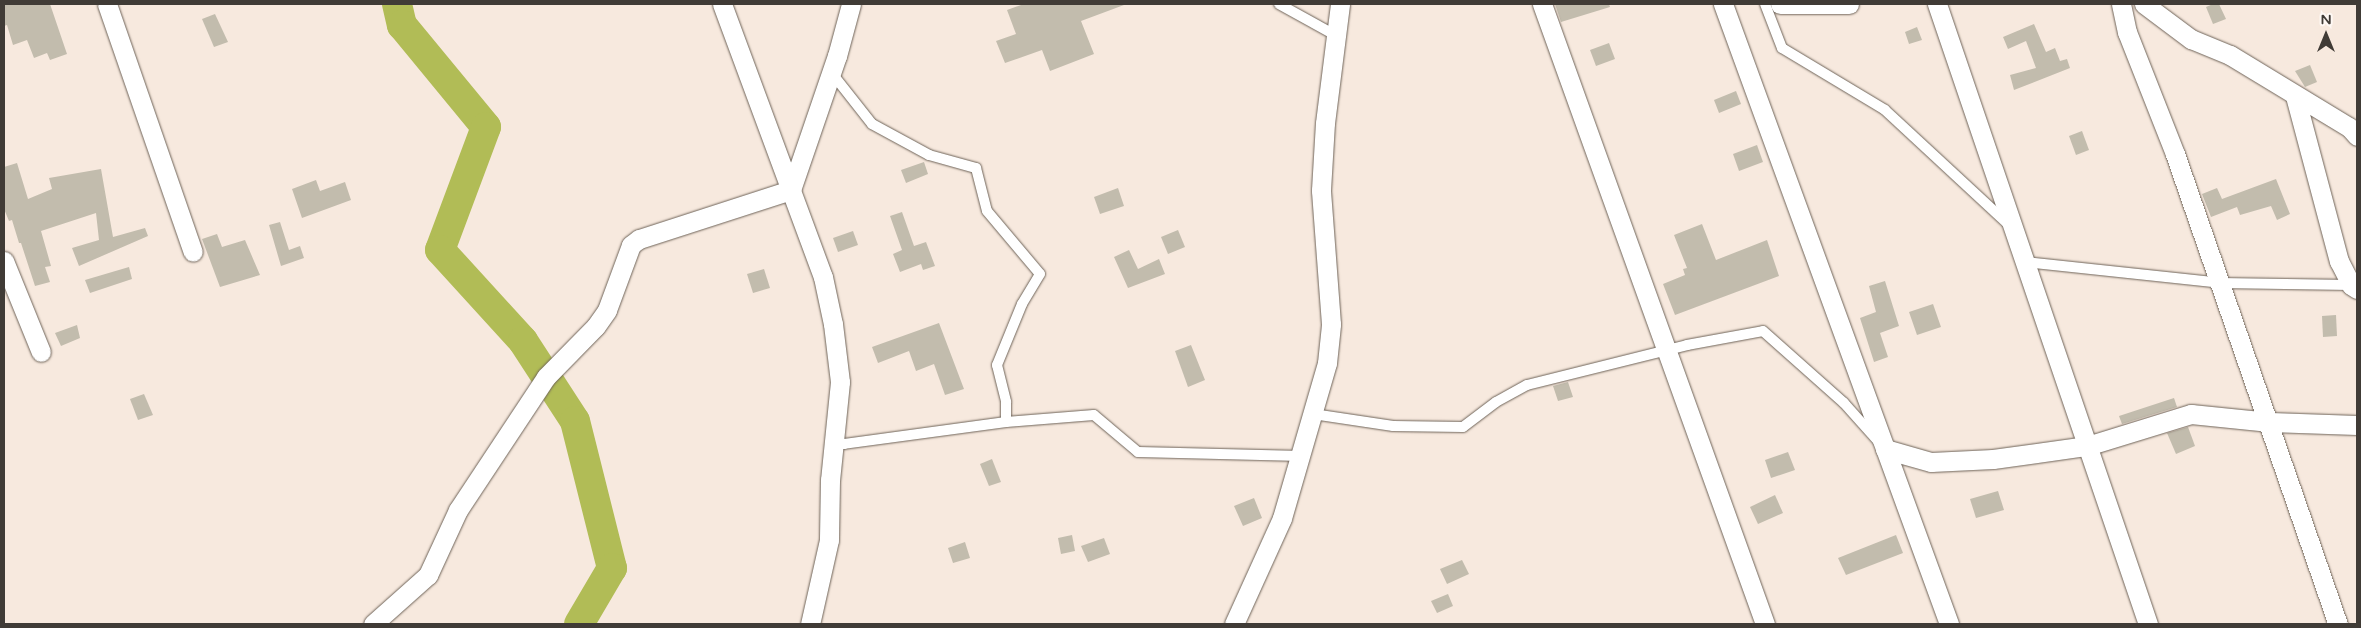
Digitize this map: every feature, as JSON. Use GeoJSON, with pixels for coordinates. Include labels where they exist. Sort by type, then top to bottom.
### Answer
{"type":"FeatureCollection","features":[{"type":"Feature","properties":{"kind":"street"},"geometry":{"type":"LineString","coordinates":[[108,4],[193,252]]}},
{"type":"Feature","properties":{"kind":"street"},"geometry":{"type":"LineString","coordinates":[[722,4],[823,276],[833,324],[840,382],[834,442],[829,540],[810,624]]}},
{"type":"Feature","properties":{"kind":"street"},"geometry":{"type":"LineString","coordinates":[[791,190],[832,72],[851,4]]}},
{"type":"Feature","properties":{"kind":"street"},"geometry":{"type":"LineString","coordinates":[[1234,624],[1282,518],[1302,456],[1327,363],[1331,324],[1321,190],[1325,123],[1338,37],[1340,4]]}},
{"type":"Feature","properties":{"kind":"street"},"geometry":{"type":"LineString","coordinates":[[1542,4],[1765,624]]}},
{"type":"Feature","properties":{"kind":"street"},"geometry":{"type":"LineString","coordinates":[[1723,4],[1949,624]]}},
{"type":"Feature","properties":{"kind":"street"},"geometry":{"type":"LineString","coordinates":[[1780,4],[1849,4]]}},
{"type":"Feature","properties":{"kind":"street"},"geometry":{"type":"LineString","coordinates":[[1937,4],[2148,624]]}},
{"type":"Feature","properties":{"kind":"street"},"geometry":{"type":"LineString","coordinates":[[2121,4],[2128,32],[2270,422],[2338,624]]}},
{"type":"Feature","properties":{"kind":"street"},"geometry":{"type":"LineString","coordinates":[[2144,4],[2191,39],[2230,55],[2295,96],[2349,126],[2357,136]]}},
{"type":"Feature","properties":{"kind":"street"},"geometry":{"type":"LineString","coordinates":[[2295,96],[2339,260],[2354,287]]}},
{"type":"Feature","properties":{"kind":"street"},"geometry":{"type":"LineString","coordinates":[[373,624],[428,575],[458,510],[546,377],[596,326],[608,310],[631,245],[639,239],[791,190]]}},
{"type":"Feature","properties":{"kind":"street"},"geometry":{"type":"LineString","coordinates":[[4,261],[41,352]]}},
{"type":"Feature","properties":{"kind":"street"},"geometry":{"type":"LineString","coordinates":[[1885,450],[1931,462],[1993,459],[2087,446],[2191,414],[2270,422],[2357,425]]}},
{"type":"Feature","properties":{"kind":"lane"},"geometry":{"type":"LineString","coordinates":[[1279,4],[1338,37]]}},
{"type":"Feature","properties":{"kind":"lane"},"geometry":{"type":"LineString","coordinates":[[1765,4],[1782,48],[1885,110],[2014,230]]}},
{"type":"Feature","properties":{"kind":"lane"},"geometry":{"type":"LineString","coordinates":[[832,72],[872,124],[929,156],[976,168],[987,212],[1040,274],[1022,304],[997,365],[1006,402],[1006,422]]}},
{"type":"Feature","properties":{"kind":"lane"},"geometry":{"type":"LineString","coordinates":[[2025,262],[2220,283],[2354,287]]}},
{"type":"Feature","properties":{"kind":"lane"},"geometry":{"type":"LineString","coordinates":[[1313,414],[1393,426],[1463,427],[1496,402],[1527,385],[1667,350],[1763,331],[1844,403],[1885,450]]}},
{"type":"Feature","properties":{"kind":"lane"},"geometry":{"type":"LineString","coordinates":[[834,442],[844,444],[1006,422],[1094,415],[1138,452],[1302,456]]}},
{"type":"Feature","properties":{"kind":"building"},"geometry":{"type":"Polygon","coordinates":[[[4,4],[50,4],[67,54],[50,60],[47,53],[34,58],[27,40],[13,45],[7,25],[4,26],[4,4]]]}},
{"type":"Feature","properties":{"kind":"building"},"geometry":{"type":"Polygon","coordinates":[[[1024,4],[1124,5],[1081,21],[1094,54],[1050,71],[1042,50],[1005,63],[996,41],[1016,34],[1007,10],[1024,4]]]}},
{"type":"Feature","properties":{"kind":"building"},"geometry":{"type":"Polygon","coordinates":[[[1555,4],[1609,4],[1610,7],[1561,22],[1555,4]]]}},
{"type":"Feature","properties":{"kind":"building"},"geometry":{"type":"Polygon","coordinates":[[[2219,4],[2226,19],[2213,24],[2206,7],[2219,4]]]}},
{"type":"Feature","properties":{"kind":"building"},"geometry":{"type":"Polygon","coordinates":[[[215,14],[228,42],[214,47],[202,19],[215,14]]]}},
{"type":"Feature","properties":{"kind":"building"},"geometry":{"type":"Polygon","coordinates":[[[2034,24],[2046,52],[2055,48],[2060,61],[2067,59],[2070,68],[2014,90],[2010,75],[2036,68],[2026,41],[2008,49],[2003,37],[2034,24]]]}},
{"type":"Feature","properties":{"kind":"building"},"geometry":{"type":"Polygon","coordinates":[[[1917,27],[1922,40],[1909,44],[1905,32],[1917,27]]]}},
{"type":"Feature","properties":{"kind":"building"},"geometry":{"type":"Polygon","coordinates":[[[1609,43],[1615,59],[1596,66],[1590,50],[1609,43]]]}},
{"type":"Feature","properties":{"kind":"building"},"geometry":{"type":"Polygon","coordinates":[[[2310,65],[2317,82],[2305,87],[2295,71],[2310,65]]]}},
{"type":"Feature","properties":{"kind":"building"},"geometry":{"type":"Polygon","coordinates":[[[1736,91],[1741,104],[1719,113],[1714,100],[1736,91]]]}},
{"type":"Feature","properties":{"kind":"building"},"geometry":{"type":"Polygon","coordinates":[[[2082,131],[2089,150],[2076,155],[2069,136],[2082,131]]]}},
{"type":"Feature","properties":{"kind":"building"},"geometry":{"type":"Polygon","coordinates":[[[1757,145],[1763,162],[1739,171],[1733,154],[1757,145]]]}},
{"type":"Feature","properties":{"kind":"building"},"geometry":{"type":"Polygon","coordinates":[[[924,162],[928,174],[906,183],[901,170],[924,162]]]}},
{"type":"Feature","properties":{"kind":"building"},"geometry":{"type":"Polygon","coordinates":[[[17,163],[28,199],[52,189],[49,178],[101,169],[113,237],[145,228],[148,236],[79,266],[72,248],[99,240],[96,213],[41,231],[51,266],[45,267],[50,282],[35,286],[12,220],[9,221],[4,209],[4,167],[17,163]]]}},
{"type":"Feature","properties":{"kind":"building"},"geometry":{"type":"Polygon","coordinates":[[[2276,179],[2290,214],[2277,220],[2271,206],[2240,215],[2237,207],[2211,217],[2202,194],[2217,188],[2222,199],[2276,179]]]}},
{"type":"Feature","properties":{"kind":"building"},"geometry":{"type":"Polygon","coordinates":[[[316,180],[320,191],[345,182],[351,200],[302,218],[292,189],[316,180]]]}},
{"type":"Feature","properties":{"kind":"building"},"geometry":{"type":"Polygon","coordinates":[[[1118,188],[1124,206],[1100,214],[1094,197],[1118,188]]]}},
{"type":"Feature","properties":{"kind":"building"},"geometry":{"type":"Polygon","coordinates":[[[902,212],[914,246],[926,242],[935,266],[923,270],[921,264],[900,272],[893,254],[902,250],[890,216],[902,212]]]}},
{"type":"Feature","properties":{"kind":"building"},"geometry":{"type":"Polygon","coordinates":[[[280,222],[289,250],[300,246],[304,258],[281,266],[269,225],[280,222]]]}},
{"type":"Feature","properties":{"kind":"building"},"geometry":{"type":"Polygon","coordinates":[[[1702,224],[1716,260],[1767,240],[1779,276],[1675,315],[1663,284],[1685,275],[1683,269],[1687,268],[1674,235],[1702,224]]]}},
{"type":"Feature","properties":{"kind":"building"},"geometry":{"type":"Polygon","coordinates":[[[1178,230],[1185,247],[1168,254],[1161,237],[1178,230]]]}},
{"type":"Feature","properties":{"kind":"building"},"geometry":{"type":"Polygon","coordinates":[[[853,231],[858,245],[838,252],[833,238],[853,231]]]}},
{"type":"Feature","properties":{"kind":"building"},"geometry":{"type":"Polygon","coordinates":[[[217,234],[222,247],[245,240],[260,275],[220,287],[202,239],[217,234]]]}},
{"type":"Feature","properties":{"kind":"building"},"geometry":{"type":"Polygon","coordinates":[[[1129,250],[1138,269],[1159,259],[1165,274],[1128,288],[1114,257],[1129,250]]]}},
{"type":"Feature","properties":{"kind":"building"},"geometry":{"type":"Polygon","coordinates":[[[129,267],[132,279],[90,293],[85,280],[129,267]]]}},
{"type":"Feature","properties":{"kind":"building"},"geometry":{"type":"Polygon","coordinates":[[[764,269],[770,288],[753,293],[747,274],[764,269]]]}},
{"type":"Feature","properties":{"kind":"building"},"geometry":{"type":"Polygon","coordinates":[[[1885,281],[1899,326],[1880,333],[1888,357],[1874,362],[1860,318],[1876,312],[1869,286],[1885,281]]]}},
{"type":"Feature","properties":{"kind":"building"},"geometry":{"type":"Polygon","coordinates":[[[1933,304],[1941,327],[1917,335],[1909,312],[1933,304]]]}},
{"type":"Feature","properties":{"kind":"building"},"geometry":{"type":"Polygon","coordinates":[[[2336,315],[2337,336],[2323,337],[2322,316],[2336,315]]]}},
{"type":"Feature","properties":{"kind":"building"},"geometry":{"type":"Polygon","coordinates":[[[939,323],[964,389],[945,395],[934,364],[916,371],[909,351],[878,363],[872,347],[939,323]]]}},
{"type":"Feature","properties":{"kind":"building"},"geometry":{"type":"Polygon","coordinates":[[[77,325],[80,338],[61,346],[55,333],[77,325]]]}},
{"type":"Feature","properties":{"kind":"building"},"geometry":{"type":"Polygon","coordinates":[[[1191,345],[1205,380],[1188,387],[1175,351],[1191,345]]]}},
{"type":"Feature","properties":{"kind":"building"},"geometry":{"type":"Polygon","coordinates":[[[1568,382],[1573,397],[1558,401],[1553,386],[1568,382]]]}},
{"type":"Feature","properties":{"kind":"building"},"geometry":{"type":"Polygon","coordinates":[[[144,394],[153,415],[138,420],[130,399],[144,394]]]}},
{"type":"Feature","properties":{"kind":"building"},"geometry":{"type":"Polygon","coordinates":[[[2174,398],[2177,407],[2122,424],[2119,416],[2174,398]]]}},
{"type":"Feature","properties":{"kind":"building"},"geometry":{"type":"Polygon","coordinates":[[[2188,427],[2195,446],[2176,454],[2167,433],[2188,427]]]}},
{"type":"Feature","properties":{"kind":"building"},"geometry":{"type":"Polygon","coordinates":[[[1788,452],[1795,470],[1771,478],[1765,460],[1788,452]]]}},
{"type":"Feature","properties":{"kind":"building"},"geometry":{"type":"Polygon","coordinates":[[[992,459],[1001,482],[989,486],[980,464],[992,459]]]}},
{"type":"Feature","properties":{"kind":"building"},"geometry":{"type":"Polygon","coordinates":[[[1998,491],[2004,510],[1976,518],[1970,499],[1998,491]]]}},
{"type":"Feature","properties":{"kind":"building"},"geometry":{"type":"Polygon","coordinates":[[[1775,495],[1783,513],[1758,524],[1750,507],[1775,495]]]}},
{"type":"Feature","properties":{"kind":"building"},"geometry":{"type":"Polygon","coordinates":[[[1254,498],[1262,518],[1243,526],[1234,506],[1254,498]]]}},
{"type":"Feature","properties":{"kind":"building"},"geometry":{"type":"Polygon","coordinates":[[[1072,535],[1075,551],[1061,554],[1058,538],[1072,535]]]}},
{"type":"Feature","properties":{"kind":"building"},"geometry":{"type":"Polygon","coordinates":[[[1896,535],[1903,553],[1846,575],[1838,558],[1896,535]]]}},
{"type":"Feature","properties":{"kind":"building"},"geometry":{"type":"Polygon","coordinates":[[[1104,538],[1110,554],[1088,562],[1081,546],[1104,538]]]}},
{"type":"Feature","properties":{"kind":"building"},"geometry":{"type":"Polygon","coordinates":[[[965,542],[970,558],[953,563],[948,548],[965,542]]]}},
{"type":"Feature","properties":{"kind":"building"},"geometry":{"type":"Polygon","coordinates":[[[1462,560],[1469,574],[1447,584],[1440,569],[1462,560]]]}},
{"type":"Feature","properties":{"kind":"building"},"geometry":{"type":"Polygon","coordinates":[[[1448,594],[1453,606],[1437,613],[1431,601],[1448,594]]]}},
{"type":"Feature","properties":{"kind":"waterway"},"geometry":{"type":"LineString","coordinates":[[397,4],[402,25],[486,127],[440,250],[523,341],[575,421],[612,568],[579,624]]}}]}
